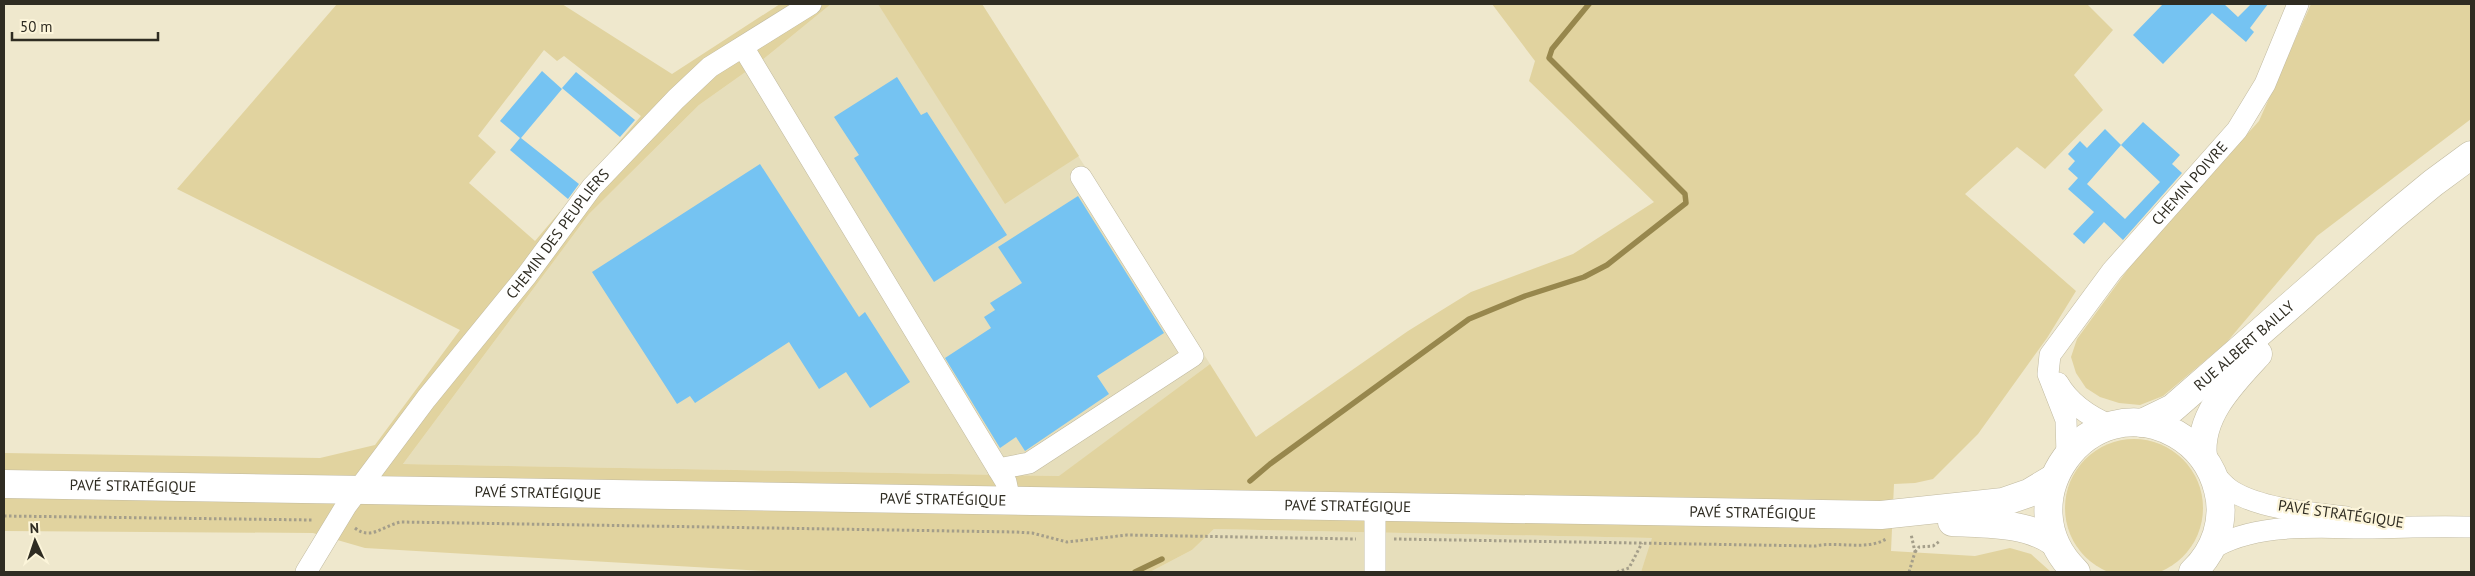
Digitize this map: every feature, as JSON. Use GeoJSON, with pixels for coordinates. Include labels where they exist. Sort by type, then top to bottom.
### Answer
{"type":"FeatureCollection","features":[{"type":"Feature","properties":{"kind":"main road","name":"RUE ALBERT BAILLY"},"geometry":{"type":"LineString","coordinates":[[2142,423],[2173,408],[2433,183],[2471,155]]}},
{"type":"Feature","properties":{"kind":"main road","name":"RUE ALBERT BAILLY"},"geometry":{"type":"LineString","coordinates":[[2207,464],[2202,447],[2205,425],[2227,391],[2343,261]]}},
{"type":"Feature","properties":{"kind":"main road"},"geometry":{"type":"LineString","coordinates":[[2075,572],[2054,542],[2048,510],[2054,478],[2067,455],[2087,437],[2112,426],[2142,423],[2171,431],[2188,442],[2207,464],[2219,494],[2220,517],[2210,550],[2192,572]]}},
{"type":"Feature","properties":{"kind":"main road","name":"PAVÉ STRATÉGIQUE"},"geometry":{"type":"LineString","coordinates":[[1881,515],[2003,502],[2029,493],[2054,478]]}},
{"type":"Feature","properties":{"kind":"main road","name":"PAVÉ STRATÉGIQUE"},"geometry":{"type":"LineString","coordinates":[[4,484],[347,505],[1010,501],[1881,515],[2014,526],[2032,531],[2054,542]]}},
{"type":"Feature","properties":{"kind":"street","name":"CHEMIN DES PEUPLIERS"},"geometry":{"type":"LineString","coordinates":[[306,572],[347,505],[426,399],[527,275],[592,187],[703,73],[811,4]]}},
{"type":"Feature","properties":{"kind":"street","name":"CHEMIN POIVRE"},"geometry":{"type":"LineString","coordinates":[[2067,455],[2066,420],[2048,374],[2048,363],[2054,347],[2112,271],[2237,130],[2265,84],[2298,4]]}},
{"type":"Feature","properties":{"kind":"street"},"geometry":{"type":"LineString","coordinates":[[742,47],[998,468],[1006,482],[1010,501]]}},
{"type":"Feature","properties":{"kind":"street"},"geometry":{"type":"LineString","coordinates":[[998,468],[1029,463],[1193,356],[1081,177]]}},
{"type":"Feature","properties":{"kind":"street"},"geometry":{"type":"LineString","coordinates":[[2054,347],[2052,366],[2054,375],[2065,394],[2087,413],[2112,426]]}},
{"type":"Feature","properties":{"kind":"street","name":"PAVÉ STRATÉGIQUE"},"geometry":{"type":"LineString","coordinates":[[2207,464],[2233,492],[2290,509],[2379,521],[2461,527]]}},
{"type":"Feature","properties":{"kind":"street"},"geometry":{"type":"LineString","coordinates":[[1370,569],[1375,539],[1375,507]]}},
{"type":"Feature","properties":{"kind":"street","name":"PAVÉ STRATÉGIQUE"},"geometry":{"type":"LineString","coordinates":[[2210,550],[2232,539],[2263,532],[2461,527]]}},
{"type":"Feature","properties":{"kind":"path"},"geometry":{"type":"LineString","coordinates":[[4,516],[347,505],[347,523],[366,534],[401,522],[1015,532],[1032,533],[1067,542],[1127,535],[1815,546],[1827,543],[1876,544]]}},
{"type":"Feature","properties":{"kind":"path"},"geometry":{"type":"LineString","coordinates":[[1914,519],[1911,531],[1915,552]]}},
{"type":"Feature","properties":{"kind":"path"},"geometry":{"type":"LineString","coordinates":[[1909,572],[1915,552],[1919,547],[1933,546],[1942,539]]}},
{"type":"Feature","properties":{"kind":"path"},"geometry":{"type":"LineString","coordinates":[[1617,572],[1629,568],[1642,543]]}},
{"type":"Feature","properties":{"kind":"shaded area"},"geometry":{"type":"Polygon","coordinates":[[[337,4],[562,4],[672,74],[780,4],[831,4],[761,61],[699,105],[589,214],[403,464],[1059,476],[1210,364],[1256,437],[1408,331],[1471,292],[1573,254],[1654,202],[1529,81],[1535,61],[1492,4],[2087,4],[2113,30],[2074,75],[2103,110],[2045,169],[2017,147],[1965,194],[2076,291],[2047,338],[1978,434],[1933,479],[1915,483],[1894,484],[1891,551],[1975,556],[2010,548],[2031,554],[2051,572],[1641,572],[1652,538],[1214,529],[1192,550],[1150,572],[780,572],[365,548],[313,533],[4,531],[4,453],[320,458],[375,445],[460,330],[177,189],[337,4]],[[544,50],[478,136],[496,152],[469,183],[535,241],[641,116],[564,56],[557,61],[544,50]]]}},
{"type":"Feature","properties":{"kind":"shaded area"},"geometry":{"type":"Polygon","coordinates":[[[831,4],[982,4],[1210,364],[1060,476],[403,464],[589,214],[699,105],[761,61],[831,4]]]}},
{"type":"Feature","properties":{"kind":"shaded area"},"geometry":{"type":"Polygon","coordinates":[[[878,4],[982,4],[1079,156],[1005,204],[878,4]]]}},
{"type":"Feature","properties":{"kind":"shaded area"},"geometry":{"type":"Polygon","coordinates":[[[2311,4],[2471,4],[2471,119],[2317,236],[2226,343],[2163,396],[2140,405],[2119,403],[2100,397],[2086,388],[2076,373],[2071,357],[2077,339],[2139,254],[2259,121],[2311,4]]]}},
{"type":"Feature","properties":{"kind":"shaded area"},"geometry":{"type":"Polygon","coordinates":[[[2134,439],[2160,444],[2183,459],[2198,482],[2203,508],[2198,534],[2183,557],[2160,572],[2134,577],[2108,572],[2085,557],[2070,534],[2065,508],[2070,482],[2085,459],[2108,444],[2134,439]]]}},
{"type":"Feature","properties":{"kind":"shaded area"},"geometry":{"type":"Polygon","coordinates":[[[1214,529],[1653,538],[1641,572],[1150,572],[1192,550],[1214,529]]]}},
{"type":"Feature","properties":{"kind":"building"},"geometry":{"type":"Polygon","coordinates":[[[2163,4],[2224,4],[2238,17],[2251,4],[2268,4],[2250,28],[2254,32],[2246,42],[2212,13],[2163,64],[2133,35],[2163,4]]]}},
{"type":"Feature","properties":{"kind":"building"},"geometry":{"type":"Polygon","coordinates":[[[542,71],[562,89],[521,138],[579,184],[568,199],[510,150],[520,138],[500,121],[542,71]]]}},
{"type":"Feature","properties":{"kind":"building"},"geometry":{"type":"Polygon","coordinates":[[[576,72],[635,120],[620,137],[562,88],[576,72]]]}},
{"type":"Feature","properties":{"kind":"building"},"geometry":{"type":"Polygon","coordinates":[[[897,77],[921,115],[927,112],[1007,235],[934,282],[854,158],[859,155],[834,117],[897,77]]]}},
{"type":"Feature","properties":{"kind":"building"},"geometry":{"type":"Polygon","coordinates":[[[2143,122],[2180,155],[2172,164],[2182,173],[2123,240],[2104,222],[2084,244],[2073,234],[2094,212],[2068,189],[2078,178],[2068,169],[2075,161],[2068,154],[2080,141],[2087,148],[2105,129],[2121,145],[2143,122]],[[2121,145],[2087,184],[2125,219],[2160,182],[2121,145]]]}},
{"type":"Feature","properties":{"kind":"building"},"geometry":{"type":"Polygon","coordinates":[[[760,164],[859,317],[865,312],[910,382],[870,408],[846,372],[819,389],[789,342],[695,403],[690,396],[677,404],[592,272],[760,164]]]}},
{"type":"Feature","properties":{"kind":"building"},"geometry":{"type":"Polygon","coordinates":[[[1078,196],[1164,333],[1097,376],[1109,394],[1025,451],[1016,437],[1000,448],[945,358],[991,328],[984,317],[995,310],[990,303],[1022,283],[998,247],[1078,196]]]}},
{"type":"Feature","properties":{"kind":"waterway"},"geometry":{"type":"LineString","coordinates":[[1250,481],[1270,464],[1469,319],[1525,296],[1584,277],[1607,265],[1686,203],[1685,194],[1549,58],[1552,49],[1589,4]]}},
{"type":"Feature","properties":{"kind":"waterway"},"geometry":{"type":"LineString","coordinates":[[1135,572],[1162,559]]}}]}
